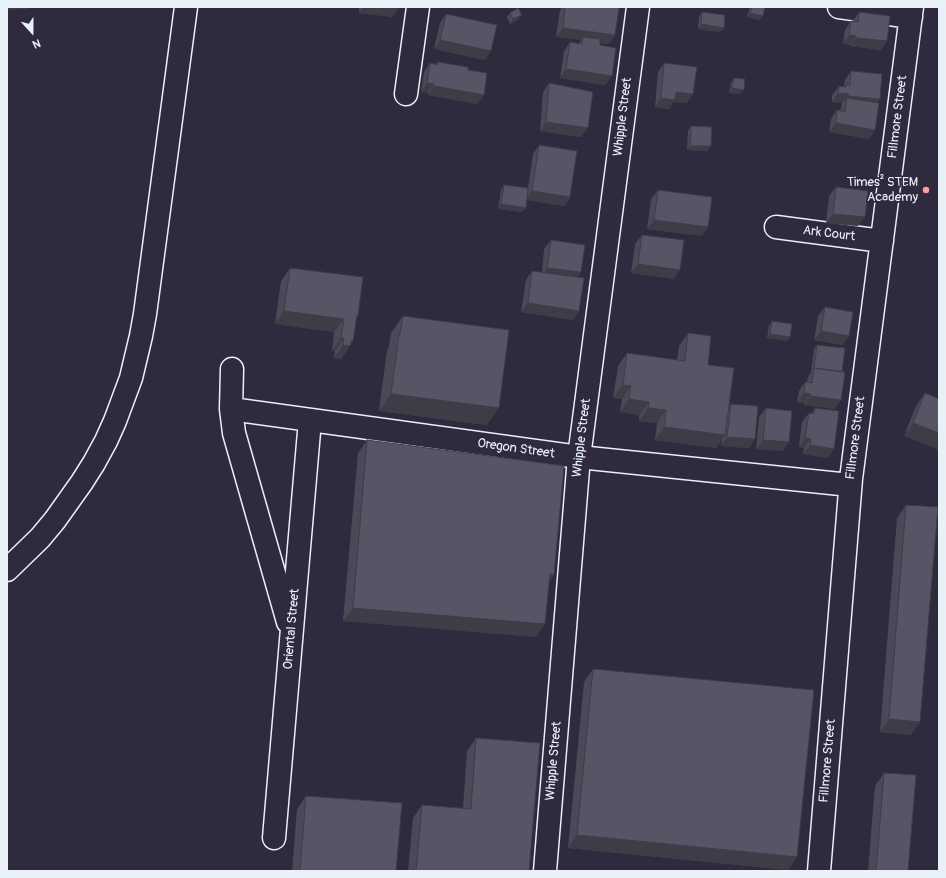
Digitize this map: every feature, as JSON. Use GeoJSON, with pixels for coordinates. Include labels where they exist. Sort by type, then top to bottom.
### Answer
{"type":"FeatureCollection","features":[{"type":"Feature","properties":{"kind":"main road"},"geometry":{"type":"LineString","coordinates":[[7,570],[40,538],[82,482],[106,441],[131,378],[145,314],[186,7]]}},
{"type":"Feature","properties":{"kind":"main road"},"geometry":{"type":"LineString","coordinates":[[406,94],[418,7]]}},
{"type":"Feature","properties":{"kind":"main road","name":"Whipple Street"},"geometry":{"type":"LineString","coordinates":[[545,871],[579,457],[638,7]]}},
{"type":"Feature","properties":{"kind":"main road"},"geometry":{"type":"LineString","coordinates":[[839,7],[912,12]]}},
{"type":"Feature","properties":{"kind":"main road","name":"Fillmore Street"},"geometry":{"type":"LineString","coordinates":[[819,871],[850,485],[912,12]]}},
{"type":"Feature","properties":{"kind":"main road","name":"Ark Court"},"geometry":{"type":"LineString","coordinates":[[776,227],[882,241]]}},
{"type":"Feature","properties":{"kind":"main road"},"geometry":{"type":"LineString","coordinates":[[232,369],[231,409],[234,433],[292,634]]}},
{"type":"Feature","properties":{"kind":"main road","name":"Oregon Street"},"geometry":{"type":"LineString","coordinates":[[231,409],[579,457],[850,485]]}},
{"type":"Feature","properties":{"kind":"main road","name":"Oriental Street"},"geometry":{"type":"LineString","coordinates":[[274,838],[310,420]]}},
{"type":"Feature","properties":{"kind":"building"},"geometry":{"type":"Polygon","coordinates":[[[565,7],[619,8],[615,35],[563,28],[565,7]]]}},
{"type":"Feature","properties":{"kind":"building"},"geometry":{"type":"Polygon","coordinates":[[[752,7],[765,7],[763,16],[750,13],[752,7]]]}},
{"type":"Feature","properties":{"kind":"building"},"geometry":{"type":"Polygon","coordinates":[[[518,8],[522,15],[513,19],[510,13],[518,8]]]}},
{"type":"Feature","properties":{"kind":"building"},"geometry":{"type":"Polygon","coordinates":[[[702,12],[725,15],[724,28],[701,24],[702,12]]]}},
{"type":"Feature","properties":{"kind":"building"},"geometry":{"type":"Polygon","coordinates":[[[859,12],[890,16],[887,41],[856,38],[856,36],[849,35],[851,21],[858,22],[859,12]]]}},
{"type":"Feature","properties":{"kind":"building"},"geometry":{"type":"Polygon","coordinates":[[[446,14],[497,25],[491,51],[440,40],[446,14]]]}},
{"type":"Feature","properties":{"kind":"building"},"geometry":{"type":"Polygon","coordinates":[[[583,37],[600,39],[600,45],[616,48],[612,76],[566,69],[570,42],[582,44],[583,37]]]}},
{"type":"Feature","properties":{"kind":"building"},"geometry":{"type":"Polygon","coordinates":[[[438,62],[468,67],[468,70],[487,73],[484,95],[434,86],[434,84],[427,83],[430,63],[437,65],[438,62]]]}},
{"type":"Feature","properties":{"kind":"building"},"geometry":{"type":"Polygon","coordinates":[[[664,63],[697,67],[693,94],[676,92],[675,100],[661,98],[664,63]]]}},
{"type":"Feature","properties":{"kind":"building"},"geometry":{"type":"Polygon","coordinates":[[[851,71],[882,74],[880,99],[848,96],[849,94],[838,93],[839,86],[846,87],[846,85],[850,85],[851,71]]]}},
{"type":"Feature","properties":{"kind":"building"},"geometry":{"type":"Polygon","coordinates":[[[734,78],[745,79],[744,90],[732,88],[734,78]]]}},
{"type":"Feature","properties":{"kind":"building"},"geometry":{"type":"Polygon","coordinates":[[[549,83],[593,92],[588,128],[546,122],[549,83]]]}},
{"type":"Feature","properties":{"kind":"building"},"geometry":{"type":"Polygon","coordinates":[[[847,98],[879,103],[875,130],[836,123],[837,110],[845,112],[847,98]]]}},
{"type":"Feature","properties":{"kind":"building"},"geometry":{"type":"Polygon","coordinates":[[[691,126],[712,127],[711,146],[690,146],[691,126]]]}},
{"type":"Feature","properties":{"kind":"building"},"geometry":{"type":"Polygon","coordinates":[[[539,145],[577,151],[570,197],[532,191],[539,145]]]}},
{"type":"Feature","properties":{"kind":"building"},"geometry":{"type":"Polygon","coordinates":[[[504,185],[528,188],[526,208],[501,204],[504,185]]]}},
{"type":"Feature","properties":{"kind":"building"},"geometry":{"type":"Polygon","coordinates":[[[836,187],[868,191],[865,217],[833,214],[836,187]]]}},
{"type":"Feature","properties":{"kind":"building"},"geometry":{"type":"Polygon","coordinates":[[[658,190],[712,197],[708,227],[654,220],[658,190]]]}},
{"type":"Feature","properties":{"kind":"building"},"geometry":{"type":"Polygon","coordinates":[[[642,235],[684,240],[680,270],[638,264],[642,235]]]}},
{"type":"Feature","properties":{"kind":"building"},"geometry":{"type":"Polygon","coordinates":[[[551,240],[585,245],[581,272],[547,268],[551,240]]]}},
{"type":"Feature","properties":{"kind":"building"},"geometry":{"type":"Polygon","coordinates":[[[290,268],[363,277],[358,316],[357,315],[353,341],[351,341],[350,346],[343,345],[344,338],[341,338],[344,319],[284,311],[290,268]]]}},
{"type":"Feature","properties":{"kind":"building"},"geometry":{"type":"Polygon","coordinates":[[[532,271],[584,278],[579,311],[528,303],[532,271]]]}},
{"type":"Feature","properties":{"kind":"building"},"geometry":{"type":"Polygon","coordinates":[[[825,307],[853,312],[849,336],[821,331],[825,307]]]}},
{"type":"Feature","properties":{"kind":"building"},"geometry":{"type":"Polygon","coordinates":[[[403,316],[509,330],[499,408],[391,394],[399,334],[403,316]]]}},
{"type":"Feature","properties":{"kind":"building"},"geometry":{"type":"Polygon","coordinates":[[[772,321],[792,324],[790,337],[770,334],[772,321]]]}},
{"type":"Feature","properties":{"kind":"building"},"geometry":{"type":"Polygon","coordinates":[[[688,333],[711,336],[708,365],[734,368],[725,435],[664,427],[666,410],[648,408],[649,402],[629,399],[631,386],[623,385],[627,353],[685,361],[688,333]]]}},
{"type":"Feature","properties":{"kind":"building"},"geometry":{"type":"Polygon","coordinates":[[[817,345],[845,348],[842,372],[814,368],[817,345]]]}},
{"type":"Feature","properties":{"kind":"building"},"geometry":{"type":"Polygon","coordinates":[[[814,368],[845,372],[841,400],[810,396],[811,394],[804,393],[805,382],[812,383],[814,368]]]}},
{"type":"Feature","properties":{"kind":"building"},"geometry":{"type":"Polygon","coordinates":[[[925,393],[939,399],[939,433],[913,423],[925,393]]]}},
{"type":"Feature","properties":{"kind":"building"},"geometry":{"type":"Polygon","coordinates":[[[731,404],[758,406],[755,439],[727,437],[731,404]]]}},
{"type":"Feature","properties":{"kind":"building"},"geometry":{"type":"Polygon","coordinates":[[[766,408],[792,411],[789,442],[763,440],[766,408]]]}},
{"type":"Feature","properties":{"kind":"building"},"geometry":{"type":"Polygon","coordinates":[[[815,408],[839,411],[834,449],[810,445],[811,439],[805,438],[809,413],[814,414],[815,408]]]}},
{"type":"Feature","properties":{"kind":"building"},"geometry":{"type":"Polygon","coordinates":[[[367,440],[564,466],[554,575],[550,574],[545,624],[353,608],[367,440]]]}},
{"type":"Feature","properties":{"kind":"building"},"geometry":{"type":"Polygon","coordinates":[[[906,505],[938,507],[920,722],[889,719],[906,505]]]}},
{"type":"Feature","properties":{"kind":"building"},"geometry":{"type":"Polygon","coordinates":[[[593,669],[814,690],[797,857],[577,835],[593,669]]]}},
{"type":"Feature","properties":{"kind":"building"},"geometry":{"type":"Polygon","coordinates":[[[476,738],[540,743],[529,871],[416,871],[422,805],[471,809],[476,738]]]}},
{"type":"Feature","properties":{"kind":"building"},"geometry":{"type":"Polygon","coordinates":[[[884,773],[916,775],[908,871],[876,871],[884,773]]]}},
{"type":"Feature","properties":{"kind":"building"},"geometry":{"type":"Polygon","coordinates":[[[306,796],[402,803],[396,871],[300,871],[306,796]]]}},
{"type":"Feature","properties":{"kind":"place","name":"Times² STEM Academy"},"geometry":{"type":"Point","coordinates":[926,190]}}]}
